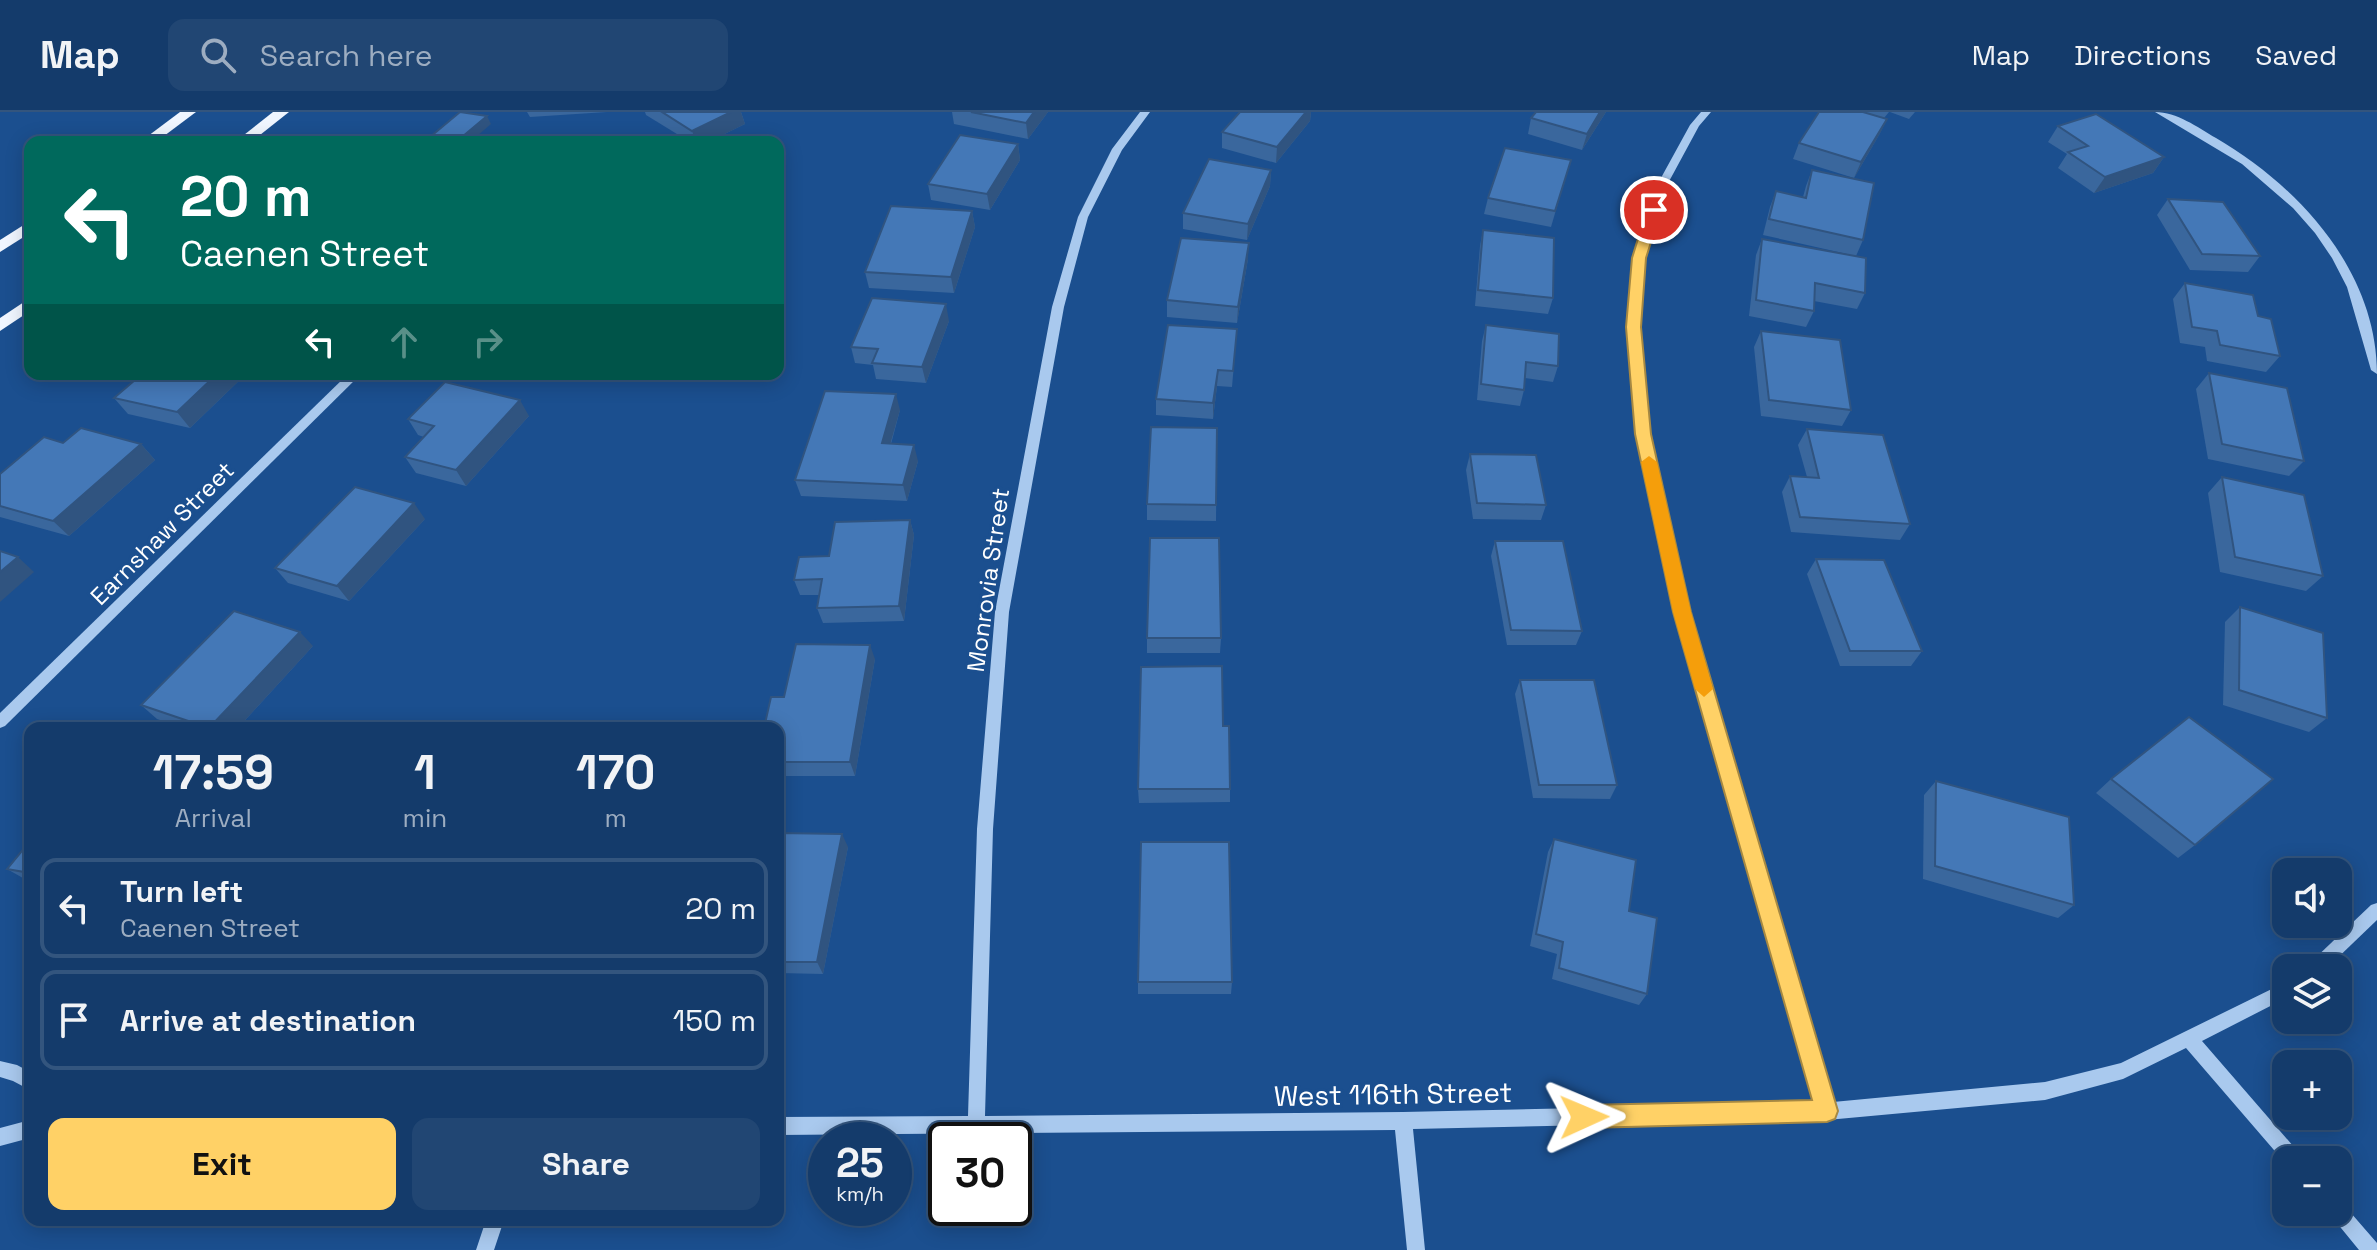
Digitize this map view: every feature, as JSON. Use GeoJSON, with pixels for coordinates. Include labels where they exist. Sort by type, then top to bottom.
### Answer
{"type":"FeatureCollection","features":[{"type":"Feature","properties":{"kind":"main road"},"geometry":{"type":"LineString","coordinates":[[155,136],[189,112]]}},
{"type":"Feature","properties":{"kind":"main road"},"geometry":{"type":"LineString","coordinates":[[250,136],[282,112]]}},
{"type":"Feature","properties":{"kind":"main road"},"geometry":{"type":"LineString","coordinates":[[0,247],[24,230]]}},
{"type":"Feature","properties":{"kind":"main road"},"geometry":{"type":"LineString","coordinates":[[0,326],[24,308]]}},
{"type":"Feature","properties":{"kind":"street","name":"Monrovia Street"},"geometry":{"type":"LineString","coordinates":[[976,1122],[985,829],[1002,612],[1058,307],[1083,217],[1117,149],[1145,112]]}},
{"type":"Feature","properties":{"kind":"street"},"geometry":{"type":"LineString","coordinates":[[1706,112],[1695,125],[1661,187],[1639,258],[1634,327],[1643,434],[1682,612],[1827,1111]]}},
{"type":"Feature","properties":{"kind":"street"},"geometry":{"type":"LineString","coordinates":[[2160,112],[2243,161],[2269,181],[2312,223],[2330,246],[2351,286],[2377,370]]}},
{"type":"Feature","properties":{"kind":"street","name":"Earnshaw Street"},"geometry":{"type":"LineString","coordinates":[[0,722],[349,380]]}},
{"type":"Feature","properties":{"kind":"street"},"geometry":{"type":"LineString","coordinates":[[2331,954],[2377,910]]}},
{"type":"Feature","properties":{"kind":"street","name":"West 116th Street"},"geometry":{"type":"LineString","coordinates":[[1032,1124],[1403,1121],[1827,1111],[2045,1091],[2123,1071],[2272,997]]}},
{"type":"Feature","properties":{"kind":"street"},"geometry":{"type":"LineString","coordinates":[[2190,1040],[2282,1146]]}},
{"type":"Feature","properties":{"kind":"street"},"geometry":{"type":"LineString","coordinates":[[0,1069],[24,1078]]}},
{"type":"Feature","properties":{"kind":"street"},"geometry":{"type":"LineString","coordinates":[[1403,1121],[1416,1250]]}},
{"type":"Feature","properties":{"kind":"street","name":"West 116th Street"},"geometry":{"type":"LineString","coordinates":[[784,1126],[928,1125]]}},
{"type":"Feature","properties":{"kind":"street"},"geometry":{"type":"LineString","coordinates":[[0,1137],[24,1131]]}},
{"type":"Feature","properties":{"kind":"street"},"geometry":{"type":"LineString","coordinates":[[485,1250],[493,1226]]}},
{"type":"Feature","properties":{"kind":"street"},"geometry":{"type":"LineString","coordinates":[[2351,1226],[2371,1250]]}},
{"type":"Feature","properties":{"kind":"building"},"geometry":{"type":"Polygon","coordinates":[[[460,112],[487,116],[463,136],[431,136],[460,112]]]}},
{"type":"Feature","properties":{"kind":"building"},"geometry":{"type":"Polygon","coordinates":[[[662,112],[731,112],[692,131],[662,112]]]}},
{"type":"Feature","properties":{"kind":"building"},"geometry":{"type":"Polygon","coordinates":[[[971,112],[1034,112],[1026,123],[971,112]]]}},
{"type":"Feature","properties":{"kind":"building"},"geometry":{"type":"Polygon","coordinates":[[[1240,112],[1306,112],[1277,147],[1222,132],[1240,112]]]}},
{"type":"Feature","properties":{"kind":"building"},"geometry":{"type":"Polygon","coordinates":[[[1536,112],[1600,112],[1587,134],[1531,118],[1536,112]]]}},
{"type":"Feature","properties":{"kind":"building"},"geometry":{"type":"Polygon","coordinates":[[[1819,112],[1863,112],[1887,119],[1861,162],[1799,143],[1819,112]]]}},
{"type":"Feature","properties":{"kind":"building"},"geometry":{"type":"Polygon","coordinates":[[[2096,114],[2164,157],[2105,177],[2068,152],[2088,146],[2058,126],[2096,114]]]}},
{"type":"Feature","properties":{"kind":"building"},"geometry":{"type":"Polygon","coordinates":[[[960,135],[1018,144],[987,194],[928,184],[960,135]]]}},
{"type":"Feature","properties":{"kind":"building"},"geometry":{"type":"Polygon","coordinates":[[[1505,148],[1571,160],[1555,211],[1488,198],[1505,148]]]}},
{"type":"Feature","properties":{"kind":"building"},"geometry":{"type":"Polygon","coordinates":[[[1209,159],[1271,170],[1248,224],[1183,213],[1209,159]]]}},
{"type":"Feature","properties":{"kind":"building"},"geometry":{"type":"Polygon","coordinates":[[[1812,170],[1874,183],[1863,240],[1769,219],[1776,191],[1806,198],[1812,170]]]}},
{"type":"Feature","properties":{"kind":"building"},"geometry":{"type":"Polygon","coordinates":[[[2168,199],[2223,202],[2260,256],[2202,254],[2168,199]]]}},
{"type":"Feature","properties":{"kind":"building"},"geometry":{"type":"Polygon","coordinates":[[[891,206],[972,211],[951,277],[865,272],[891,206]]]}},
{"type":"Feature","properties":{"kind":"building"},"geometry":{"type":"Polygon","coordinates":[[[1483,230],[1554,238],[1553,298],[1478,290],[1483,230]]]}},
{"type":"Feature","properties":{"kind":"building"},"geometry":{"type":"Polygon","coordinates":[[[1181,238],[1249,243],[1238,307],[1167,300],[1181,238]]]}},
{"type":"Feature","properties":{"kind":"building"},"geometry":{"type":"Polygon","coordinates":[[[1762,239],[1866,258],[1865,293],[1815,283],[1814,311],[1756,300],[1762,239]]]}},
{"type":"Feature","properties":{"kind":"building"},"geometry":{"type":"Polygon","coordinates":[[[2185,283],[2253,295],[2258,316],[2271,319],[2280,356],[2220,345],[2217,331],[2192,327],[2185,283]]]}},
{"type":"Feature","properties":{"kind":"building"},"geometry":{"type":"Polygon","coordinates":[[[872,298],[946,304],[922,367],[872,363],[878,349],[851,347],[872,298]]]}},
{"type":"Feature","properties":{"kind":"building"},"geometry":{"type":"Polygon","coordinates":[[[1168,325],[1237,329],[1233,371],[1218,370],[1213,403],[1156,399],[1168,325]]]}},
{"type":"Feature","properties":{"kind":"building"},"geometry":{"type":"Polygon","coordinates":[[[1486,325],[1559,334],[1558,366],[1526,362],[1524,390],[1481,384],[1486,325]]]}},
{"type":"Feature","properties":{"kind":"building"},"geometry":{"type":"Polygon","coordinates":[[[1761,331],[1840,340],[1851,410],[1769,400],[1761,331]]]}},
{"type":"Feature","properties":{"kind":"building"},"geometry":{"type":"Polygon","coordinates":[[[2209,373],[2287,388],[2304,461],[2222,444],[2209,373]]]}},
{"type":"Feature","properties":{"kind":"building"},"geometry":{"type":"Polygon","coordinates":[[[135,380],[211,380],[177,412],[114,398],[135,380]]]}},
{"type":"Feature","properties":{"kind":"building"},"geometry":{"type":"Polygon","coordinates":[[[445,382],[520,400],[456,470],[405,457],[434,426],[408,419],[445,382]]]}},
{"type":"Feature","properties":{"kind":"building"},"geometry":{"type":"Polygon","coordinates":[[[825,391],[896,394],[882,443],[914,445],[903,485],[795,480],[825,391]]]}},
{"type":"Feature","properties":{"kind":"building"},"geometry":{"type":"Polygon","coordinates":[[[1151,427],[1217,428],[1216,505],[1147,504],[1151,427]]]}},
{"type":"Feature","properties":{"kind":"building"},"geometry":{"type":"Polygon","coordinates":[[[81,428],[141,444],[53,521],[0,506],[0,474],[44,437],[63,443],[81,428]]]}},
{"type":"Feature","properties":{"kind":"building"},"geometry":{"type":"Polygon","coordinates":[[[1807,429],[1883,435],[1910,524],[1800,517],[1790,476],[1819,478],[1807,429]]]}},
{"type":"Feature","properties":{"kind":"building"},"geometry":{"type":"Polygon","coordinates":[[[1470,454],[1536,455],[1546,505],[1477,503],[1470,454]]]}},
{"type":"Feature","properties":{"kind":"building"},"geometry":{"type":"Polygon","coordinates":[[[2222,477],[2304,495],[2323,576],[2235,557],[2222,477]]]}},
{"type":"Feature","properties":{"kind":"building"},"geometry":{"type":"Polygon","coordinates":[[[355,487],[414,503],[337,586],[275,568],[355,487]]]}},
{"type":"Feature","properties":{"kind":"building"},"geometry":{"type":"Polygon","coordinates":[[[910,520],[899,606],[817,608],[822,579],[794,580],[799,557],[829,556],[835,522],[910,520]]]}},
{"type":"Feature","properties":{"kind":"building"},"geometry":{"type":"Polygon","coordinates":[[[1150,538],[1219,538],[1221,638],[1147,638],[1150,538]]]}},
{"type":"Feature","properties":{"kind":"building"},"geometry":{"type":"Polygon","coordinates":[[[1495,541],[1563,541],[1582,631],[1511,630],[1495,541]]]}},
{"type":"Feature","properties":{"kind":"building"},"geometry":{"type":"Polygon","coordinates":[[[0,551],[18,557],[0,572],[0,551]]]}},
{"type":"Feature","properties":{"kind":"building"},"geometry":{"type":"Polygon","coordinates":[[[1816,559],[1884,560],[1922,651],[1850,651],[1816,559]]]}},
{"type":"Feature","properties":{"kind":"building"},"geometry":{"type":"Polygon","coordinates":[[[2240,607],[2323,633],[2327,718],[2239,690],[2240,607]]]}},
{"type":"Feature","properties":{"kind":"building"},"geometry":{"type":"Polygon","coordinates":[[[234,611],[300,632],[215,722],[191,722],[141,705],[234,611]]]}},
{"type":"Feature","properties":{"kind":"building"},"geometry":{"type":"Polygon","coordinates":[[[796,644],[870,645],[850,762],[784,762],[784,722],[765,722],[771,697],[784,697],[796,644]]]}},
{"type":"Feature","properties":{"kind":"building"},"geometry":{"type":"Polygon","coordinates":[[[1222,666],[1223,726],[1229,726],[1230,789],[1138,789],[1141,667],[1222,666]]]}},
{"type":"Feature","properties":{"kind":"building"},"geometry":{"type":"Polygon","coordinates":[[[1520,680],[1594,680],[1617,785],[1539,785],[1520,680]]]}},
{"type":"Feature","properties":{"kind":"building"},"geometry":{"type":"Polygon","coordinates":[[[2189,717],[2273,779],[2195,845],[2111,779],[2189,717]]]}},
{"type":"Feature","properties":{"kind":"building"},"geometry":{"type":"Polygon","coordinates":[[[1936,781],[2069,817],[2074,905],[1935,866],[1936,781]]]}},
{"type":"Feature","properties":{"kind":"building"},"geometry":{"type":"Polygon","coordinates":[[[784,833],[842,834],[817,962],[784,962],[784,833]]]}},
{"type":"Feature","properties":{"kind":"building"},"geometry":{"type":"Polygon","coordinates":[[[1554,839],[1636,860],[1629,911],[1657,918],[1647,994],[1559,968],[1563,942],[1536,934],[1554,839]]]}},
{"type":"Feature","properties":{"kind":"building"},"geometry":{"type":"Polygon","coordinates":[[[1141,842],[1229,842],[1232,982],[1138,982],[1141,842]]]}},
{"type":"Feature","properties":{"kind":"building"},"geometry":{"type":"Polygon","coordinates":[[[24,848],[24,872],[7,869],[24,848]]]}},
{"type":"Feature","properties":{"kind":"slow traffic"},"geometry":{"type":"LineString","coordinates":[[1649,462],[1682,612],[1704,689]]}},
{"type":"Feature","properties":{"kind":"route"},"geometry":{"type":"LineString","coordinates":[[1584,1117],[1827,1111],[1682,612],[1643,434],[1634,327],[1639,258],[1654,210]]}}]}
